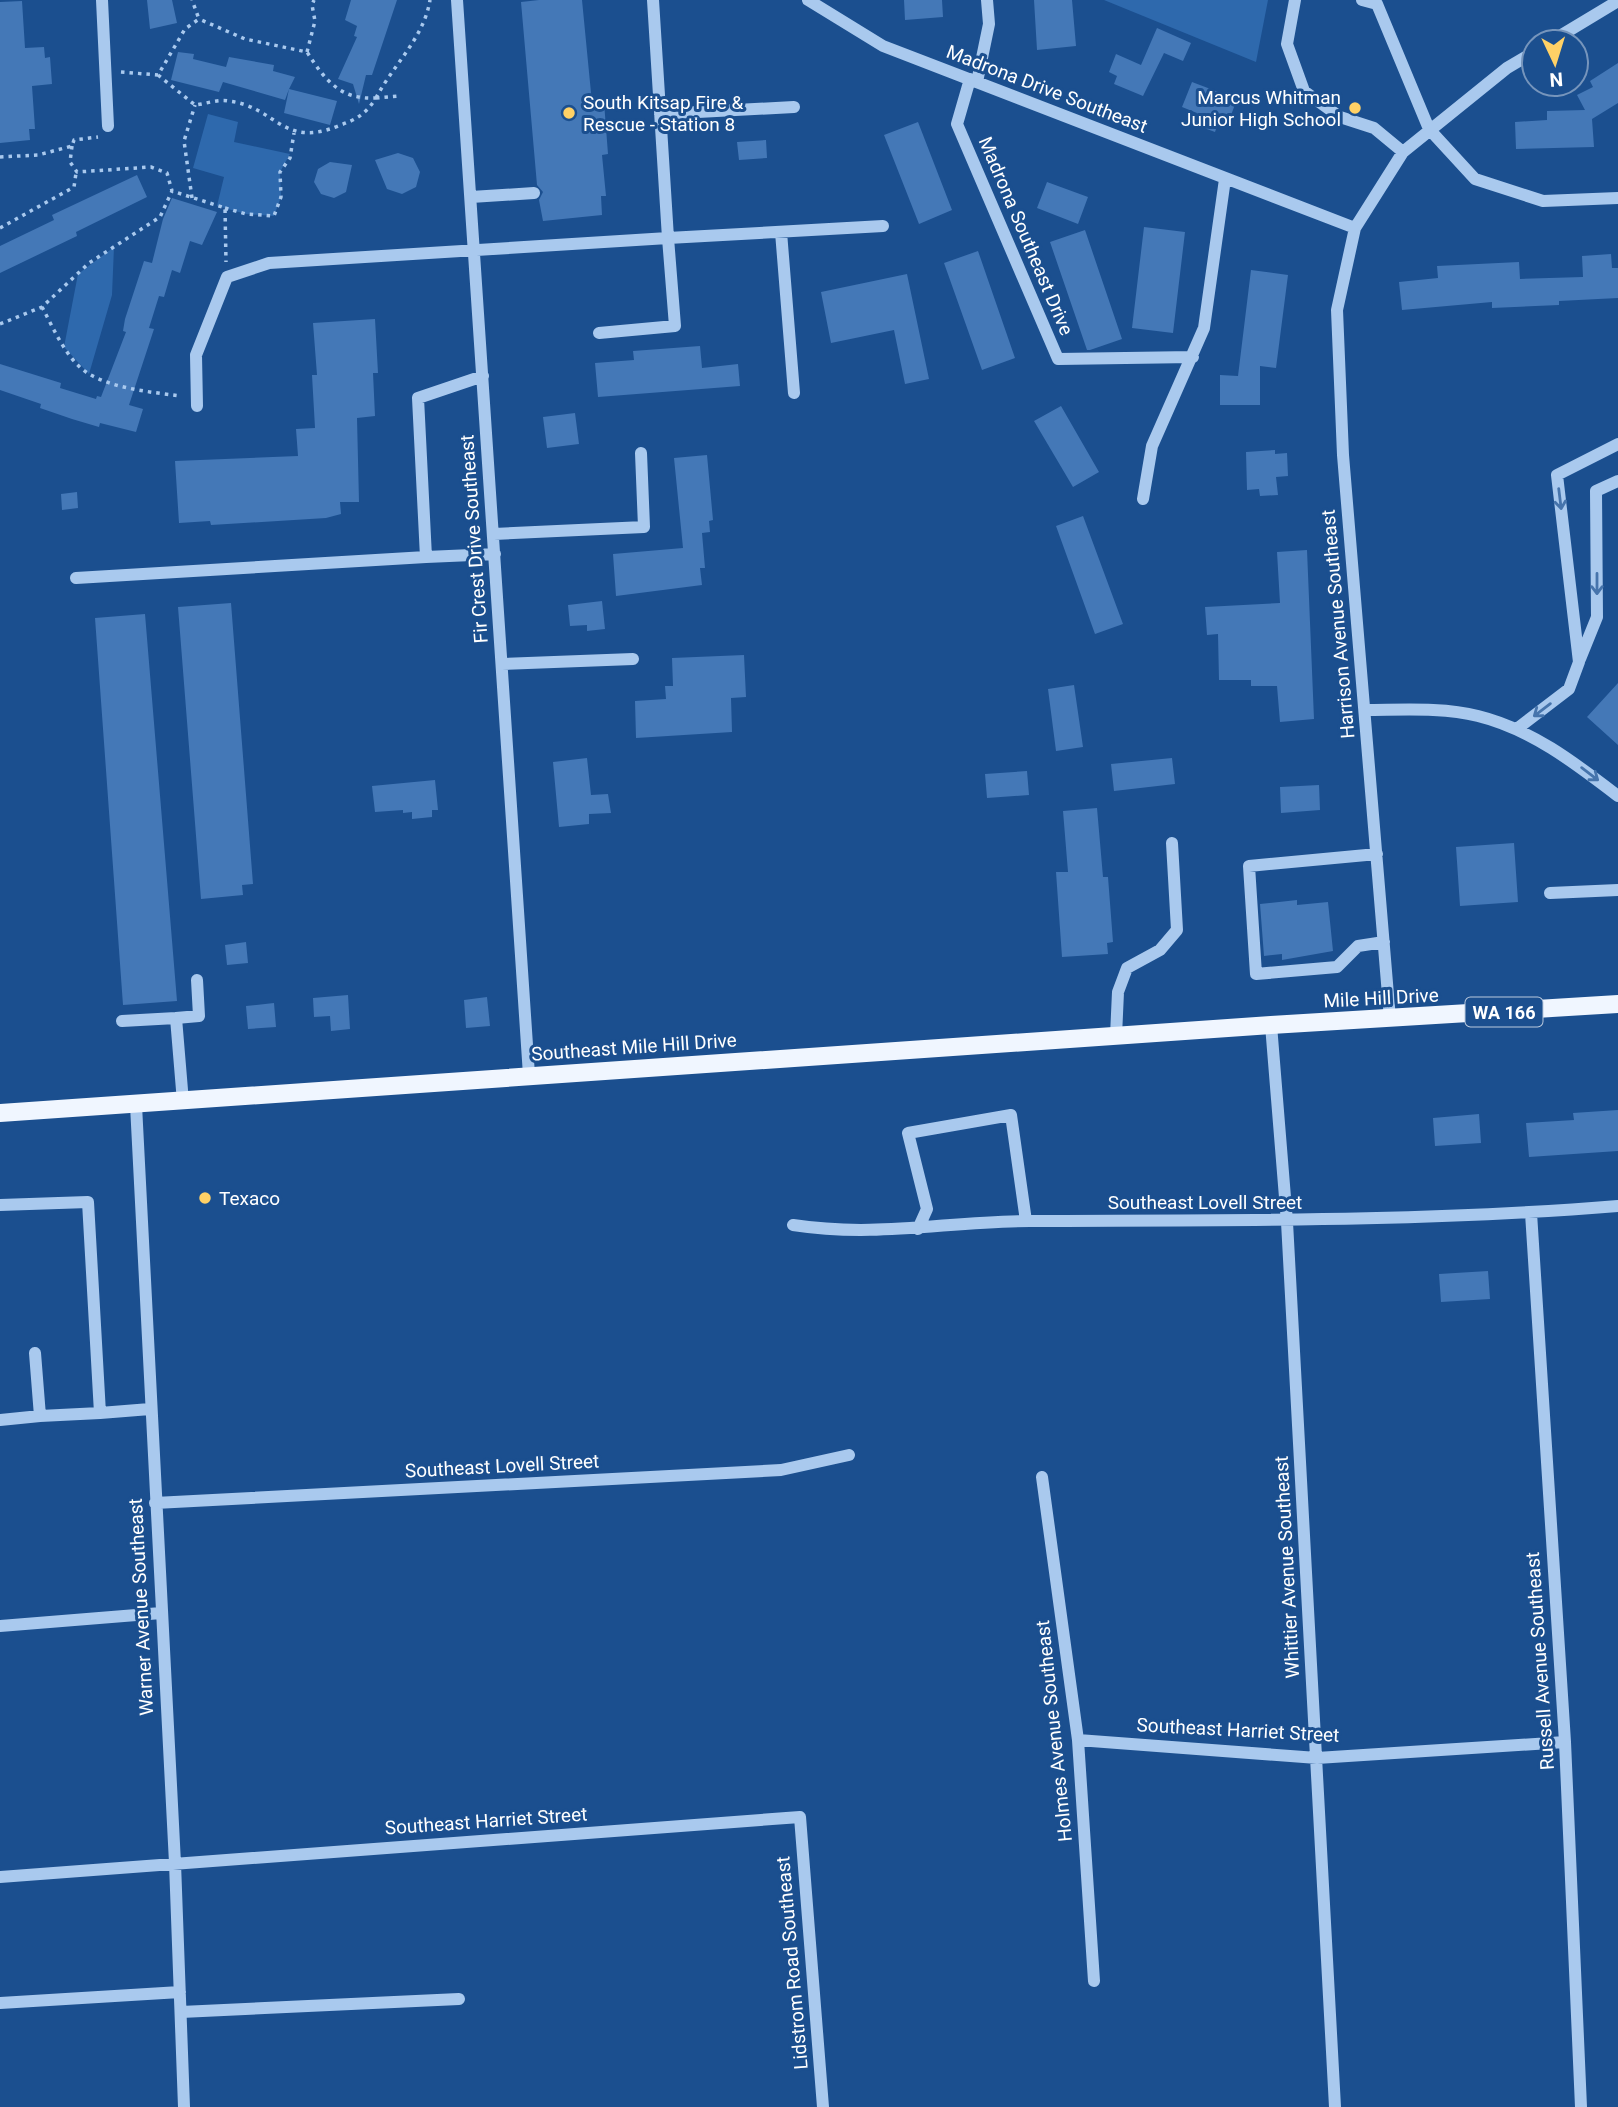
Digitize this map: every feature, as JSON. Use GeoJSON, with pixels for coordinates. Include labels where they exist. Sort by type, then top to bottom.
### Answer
{"type":"FeatureCollection","features":[{"type":"Feature","properties":{"kind":"main road","name":"Mile Hill Drive"},"geometry":{"type":"LineString","coordinates":[[1271,1025],[1618,1004]]}},
{"type":"Feature","properties":{"kind":"main road","name":"Southeast Mile Hill Drive"},"geometry":{"type":"LineString","coordinates":[[0,1114],[1271,1025]]}},
{"type":"Feature","properties":{"kind":"street"},"geometry":{"type":"LineString","coordinates":[[102,0],[107,127]]}},
{"type":"Feature","properties":{"kind":"street","name":"Fir Crest Drive Southeast"},"geometry":{"type":"LineString","coordinates":[[457,0],[529,1075]]}},
{"type":"Feature","properties":{"kind":"street"},"geometry":{"type":"LineString","coordinates":[[599,333],[675,326],[653,0]]}},
{"type":"Feature","properties":{"kind":"street","name":"Madrona Drive Southeast"},"geometry":{"type":"LineString","coordinates":[[808,0],[883,46],[1355,228]]}},
{"type":"Feature","properties":{"kind":"street"},"geometry":{"type":"LineString","coordinates":[[973,81],[989,24],[987,0]]}},
{"type":"Feature","properties":{"kind":"street"},"geometry":{"type":"LineString","coordinates":[[1295,0],[1287,44],[1304,91],[1340,117],[1374,128],[1403,152]]}},
{"type":"Feature","properties":{"kind":"street"},"geometry":{"type":"LineString","coordinates":[[1362,0],[1377,4],[1429,129],[1475,179],[1543,201],[1618,198]]}},
{"type":"Feature","properties":{"kind":"street"},"geometry":{"type":"LineString","coordinates":[[1573,28],[1618,1]]}},
{"type":"Feature","properties":{"kind":"street"},"geometry":{"type":"LineString","coordinates":[[1355,228],[1403,152],[1520,60]]}},
{"type":"Feature","properties":{"kind":"street","name":"Madrona Southeast Drive"},"geometry":{"type":"LineString","coordinates":[[973,81],[957,124],[1058,359],[1193,357]]}},
{"type":"Feature","properties":{"kind":"street"},"geometry":{"type":"LineString","coordinates":[[660,114],[794,107]]}},
{"type":"Feature","properties":{"kind":"street"},"geometry":{"type":"LineString","coordinates":[[1143,499],[1152,446],[1204,328],[1225,179]]}},
{"type":"Feature","properties":{"kind":"street"},"geometry":{"type":"LineString","coordinates":[[471,197],[534,193]]}},
{"type":"Feature","properties":{"kind":"street"},"geometry":{"type":"LineString","coordinates":[[197,402],[196,355],[227,277],[269,263],[883,226]]}},
{"type":"Feature","properties":{"kind":"street","name":"Harrison Avenue Southeast"},"geometry":{"type":"LineString","coordinates":[[1355,228],[1337,310],[1343,456],[1390,1019]]}},
{"type":"Feature","properties":{"kind":"street"},"geometry":{"type":"LineString","coordinates":[[781,232],[794,393]]}},
{"type":"Feature","properties":{"kind":"street"},"geometry":{"type":"LineString","coordinates":[[426,557],[418,398],[483,376]]}},
{"type":"Feature","properties":{"kind":"street"},"geometry":{"type":"LineString","coordinates":[[1579,662],[1557,475],[1618,444]]}},
{"type":"Feature","properties":{"kind":"street"},"geometry":{"type":"LineString","coordinates":[[494,534],[644,527],[641,453]]}},
{"type":"Feature","properties":{"kind":"street"},"geometry":{"type":"LineString","coordinates":[[1518,728],[1569,690],[1597,617],[1596,491],[1618,481]]}},
{"type":"Feature","properties":{"kind":"street"},"geometry":{"type":"LineString","coordinates":[[76,578],[495,554]]}},
{"type":"Feature","properties":{"kind":"street"},"geometry":{"type":"LineString","coordinates":[[502,664],[633,659]]}},
{"type":"Feature","properties":{"kind":"street"},"geometry":{"type":"LineString","coordinates":[[1365,710],[1476,715],[1518,728],[1577,765],[1618,796]]}},
{"type":"Feature","properties":{"kind":"street"},"geometry":{"type":"LineString","coordinates":[[1115,1036],[1118,992],[1127,968],[1160,950],[1177,930],[1172,843]]}},
{"type":"Feature","properties":{"kind":"street"},"geometry":{"type":"LineString","coordinates":[[1377,854],[1249,866],[1256,974],[1337,967],[1358,946],[1384,942]]}},
{"type":"Feature","properties":{"kind":"street"},"geometry":{"type":"LineString","coordinates":[[1550,892],[1618,890]]}},
{"type":"Feature","properties":{"kind":"street"},"geometry":{"type":"LineString","coordinates":[[122,1021],[199,1016],[197,980]]}},
{"type":"Feature","properties":{"kind":"street"},"geometry":{"type":"LineString","coordinates":[[176,1018],[183,1102]]}},
{"type":"Feature","properties":{"kind":"street","name":"Whittier Avenue Southeast"},"geometry":{"type":"LineString","coordinates":[[1271,1025],[1287,1222],[1335,2107]]}},
{"type":"Feature","properties":{"kind":"street","name":"Warner Avenue Southeast"},"geometry":{"type":"LineString","coordinates":[[136,1105],[175,1863],[184,2107]]}},
{"type":"Feature","properties":{"kind":"street"},"geometry":{"type":"LineString","coordinates":[[918,1229],[927,1209],[908,1133],[1012,1115],[1026,1221]]}},
{"type":"Feature","properties":{"kind":"street"},"geometry":{"type":"LineString","coordinates":[[0,1205],[88,1202],[100,1413]]}},
{"type":"Feature","properties":{"kind":"street","name":"Southeast Lovell Street"},"geometry":{"type":"LineString","coordinates":[[793,1225],[835,1231],[918,1229],[1026,1221],[1287,1222],[1531,1213],[1618,1206]]}},
{"type":"Feature","properties":{"kind":"street","name":"Russell Avenue Southeast"},"geometry":{"type":"LineString","coordinates":[[1531,1213],[1565,1742],[1581,2107]]}},
{"type":"Feature","properties":{"kind":"street"},"geometry":{"type":"LineString","coordinates":[[35,1353],[40,1416]]}},
{"type":"Feature","properties":{"kind":"street"},"geometry":{"type":"LineString","coordinates":[[0,1420],[150,1409]]}},
{"type":"Feature","properties":{"kind":"street","name":"Southeast Lovell Street"},"geometry":{"type":"LineString","coordinates":[[155,1503],[781,1470],[849,1455]]}},
{"type":"Feature","properties":{"kind":"street","name":"Holmes Avenue Southeast"},"geometry":{"type":"LineString","coordinates":[[1042,1477],[1078,1740],[1094,1981]]}},
{"type":"Feature","properties":{"kind":"street"},"geometry":{"type":"LineString","coordinates":[[0,1626],[161,1613]]}},
{"type":"Feature","properties":{"kind":"street","name":"Southeast Harriet Street"},"geometry":{"type":"LineString","coordinates":[[1078,1740],[1317,1758],[1565,1742]]}},
{"type":"Feature","properties":{"kind":"street","name":"Southeast Harriet Street"},"geometry":{"type":"LineString","coordinates":[[0,1877],[800,1816]]}},
{"type":"Feature","properties":{"kind":"street","name":"Lidstrom Road Southeast"},"geometry":{"type":"LineString","coordinates":[[800,1816],[823,2107]]}},
{"type":"Feature","properties":{"kind":"street"},"geometry":{"type":"LineString","coordinates":[[0,2003],[180,1992]]}},
{"type":"Feature","properties":{"kind":"street"},"geometry":{"type":"LineString","coordinates":[[181,2011],[459,1999]]}},
{"type":"Feature","properties":{"kind":"path"},"geometry":{"type":"LineString","coordinates":[[192,0],[200,19],[245,39],[307,52],[326,81],[358,99],[398,96]]}},
{"type":"Feature","properties":{"kind":"path"},"geometry":{"type":"LineString","coordinates":[[307,52],[315,20],[312,5],[314,0]]}},
{"type":"Feature","properties":{"kind":"path"},"geometry":{"type":"LineString","coordinates":[[105,71],[158,75],[195,105],[227,100],[256,110],[294,133],[323,133],[365,116],[387,77],[419,34],[430,0]]}},
{"type":"Feature","properties":{"kind":"path"},"geometry":{"type":"LineString","coordinates":[[158,75],[185,29],[200,19]]}},
{"type":"Feature","properties":{"kind":"path"},"geometry":{"type":"LineString","coordinates":[[192,198],[184,141],[195,105]]}},
{"type":"Feature","properties":{"kind":"path"},"geometry":{"type":"LineString","coordinates":[[0,228],[74,187],[76,172],[70,162],[74,140],[108,136],[107,127]]}},
{"type":"Feature","properties":{"kind":"path"},"geometry":{"type":"LineString","coordinates":[[172,191],[246,214],[274,216],[281,197],[280,172],[289,158],[294,133]]}},
{"type":"Feature","properties":{"kind":"path"},"geometry":{"type":"LineString","coordinates":[[0,157],[38,155],[72,146]]}},
{"type":"Feature","properties":{"kind":"path"},"geometry":{"type":"LineString","coordinates":[[0,324],[42,307],[89,263],[160,217],[172,191],[167,173],[151,167],[114,172],[76,172]]}},
{"type":"Feature","properties":{"kind":"path"},"geometry":{"type":"LineString","coordinates":[[225,208],[227,277]]}},
{"type":"Feature","properties":{"kind":"path"},"geometry":{"type":"LineString","coordinates":[[42,307],[64,347],[89,374],[140,391],[197,402]]}},
{"type":"Feature","properties":{"kind":"shaded area"},"geometry":{"type":"Polygon","coordinates":[[[1104,0],[1268,0],[1256,62],[1104,0]]]}},
{"type":"Feature","properties":{"kind":"shaded area"},"geometry":{"type":"Polygon","coordinates":[[[208,114],[238,122],[234,142],[290,154],[280,172],[281,197],[274,216],[246,214],[217,206],[224,177],[193,168],[208,114]]]}},
{"type":"Feature","properties":{"kind":"shaded area"},"geometry":{"type":"Polygon","coordinates":[[[114,247],[112,295],[89,374],[64,347],[78,274],[114,247]]]}},
{"type":"Feature","properties":{"kind":"building"},"geometry":{"type":"Polygon","coordinates":[[[147,0],[172,0],[177,23],[150,29],[147,0]]]}},
{"type":"Feature","properties":{"kind":"building"},"geometry":{"type":"Polygon","coordinates":[[[351,0],[397,0],[372,75],[366,75],[359,104],[353,84],[338,79],[357,37],[354,36],[357,26],[345,20],[351,0]]]}},
{"type":"Feature","properties":{"kind":"building","name":"South Kitsap Fire & Rescue - Station 8"},"geometry":{"type":"Polygon","coordinates":[[[582,0],[592,103],[604,102],[608,154],[602,155],[606,196],[601,196],[602,215],[543,221],[539,200],[543,192],[537,185],[521,2],[582,0]]]}},
{"type":"Feature","properties":{"kind":"building"},"geometry":{"type":"Polygon","coordinates":[[[904,0],[942,0],[943,17],[905,20],[904,0]]]}},
{"type":"Feature","properties":{"kind":"building"},"geometry":{"type":"Polygon","coordinates":[[[1034,0],[1072,0],[1076,46],[1037,50],[1034,0]]]}},
{"type":"Feature","properties":{"kind":"building"},"geometry":{"type":"Polygon","coordinates":[[[22,1],[25,48],[44,47],[45,58],[50,57],[52,84],[32,86],[35,129],[29,129],[30,140],[0,143],[0,2],[22,1]]]}},
{"type":"Feature","properties":{"kind":"building"},"geometry":{"type":"Polygon","coordinates":[[[1157,28],[1191,43],[1183,61],[1164,53],[1143,96],[1114,84],[1117,76],[1109,72],[1116,54],[1141,65],[1157,28]]]}},
{"type":"Feature","properties":{"kind":"building"},"geometry":{"type":"Polygon","coordinates":[[[178,52],[194,54],[193,59],[226,67],[229,57],[274,65],[273,71],[295,77],[285,100],[223,82],[219,92],[171,80],[178,52]]]}},
{"type":"Feature","properties":{"kind":"building"},"geometry":{"type":"Polygon","coordinates":[[[1618,63],[1618,103],[1592,119],[1594,147],[1516,149],[1515,122],[1547,120],[1547,111],[1585,110],[1579,98],[1590,98],[1590,88],[1593,87],[1590,81],[1618,63]]]}},
{"type":"Feature","properties":{"kind":"building"},"geometry":{"type":"Polygon","coordinates":[[[1192,82],[1237,99],[1227,126],[1218,123],[1215,132],[1193,124],[1197,113],[1182,107],[1192,82]]]}},
{"type":"Feature","properties":{"kind":"building"},"geometry":{"type":"Polygon","coordinates":[[[289,89],[337,101],[330,125],[284,113],[289,89]]]}},
{"type":"Feature","properties":{"kind":"building"},"geometry":{"type":"Polygon","coordinates":[[[918,122],[952,210],[919,224],[884,135],[918,122]]]}},
{"type":"Feature","properties":{"kind":"building"},"geometry":{"type":"Polygon","coordinates":[[[766,140],[767,158],[739,160],[737,142],[766,140]]]}},
{"type":"Feature","properties":{"kind":"building"},"geometry":{"type":"Polygon","coordinates":[[[398,153],[413,158],[420,172],[416,187],[402,194],[387,189],[375,160],[398,153]]]}},
{"type":"Feature","properties":{"kind":"building"},"geometry":{"type":"Polygon","coordinates":[[[330,162],[352,165],[346,192],[334,198],[321,194],[314,182],[318,169],[330,162]]]}},
{"type":"Feature","properties":{"kind":"building"},"geometry":{"type":"Polygon","coordinates":[[[137,175],[147,197],[76,232],[77,236],[0,273],[0,246],[54,220],[52,215],[137,175]]]}},
{"type":"Feature","properties":{"kind":"building"},"geometry":{"type":"Polygon","coordinates":[[[1047,182],[1088,197],[1078,224],[1037,208],[1047,182]]]}},
{"type":"Feature","properties":{"kind":"building"},"geometry":{"type":"Polygon","coordinates":[[[172,198],[217,212],[202,245],[190,241],[180,273],[172,270],[164,297],[159,296],[149,328],[154,329],[129,405],[143,409],[136,432],[100,423],[99,427],[72,419],[40,408],[41,404],[0,390],[0,364],[61,383],[60,388],[96,399],[97,396],[101,397],[126,332],[123,331],[125,319],[144,261],[152,263],[163,219],[172,198]]]}},
{"type":"Feature","properties":{"kind":"building"},"geometry":{"type":"Polygon","coordinates":[[[1144,227],[1185,232],[1173,333],[1132,328],[1144,227]]]}},
{"type":"Feature","properties":{"kind":"building"},"geometry":{"type":"Polygon","coordinates":[[[1085,230],[1122,339],[1090,350],[1087,350],[1050,242],[1085,230]]]}},
{"type":"Feature","properties":{"kind":"building"},"geometry":{"type":"Polygon","coordinates":[[[978,251],[1015,358],[982,370],[944,263],[978,251]]]}},
{"type":"Feature","properties":{"kind":"building"},"geometry":{"type":"Polygon","coordinates":[[[1611,254],[1612,268],[1618,268],[1618,298],[1559,301],[1559,305],[1492,308],[1492,302],[1402,310],[1399,282],[1438,278],[1437,266],[1519,262],[1520,279],[1583,277],[1582,256],[1611,254]]]}},
{"type":"Feature","properties":{"kind":"building"},"geometry":{"type":"Polygon","coordinates":[[[1251,270],[1288,275],[1276,368],[1260,366],[1260,405],[1220,405],[1220,375],[1238,376],[1251,270]]]}},
{"type":"Feature","properties":{"kind":"building"},"geometry":{"type":"Polygon","coordinates":[[[907,274],[929,379],[905,384],[894,330],[831,343],[821,292],[907,274]]]}},
{"type":"Feature","properties":{"kind":"building"},"geometry":{"type":"Polygon","coordinates":[[[375,319],[378,373],[373,373],[375,416],[357,418],[359,502],[340,502],[341,514],[326,518],[211,525],[210,521],[179,523],[175,461],[298,456],[296,429],[315,428],[312,375],[317,375],[313,323],[375,319]]]}},
{"type":"Feature","properties":{"kind":"building"},"geometry":{"type":"Polygon","coordinates":[[[700,346],[702,368],[738,364],[740,386],[598,397],[595,363],[634,360],[633,351],[700,346]]]}},
{"type":"Feature","properties":{"kind":"building"},"geometry":{"type":"Polygon","coordinates":[[[1061,406],[1099,472],[1073,487],[1034,421],[1061,406]]]}},
{"type":"Feature","properties":{"kind":"building"},"geometry":{"type":"Polygon","coordinates":[[[575,413],[579,444],[547,448],[543,417],[575,413]]]}},
{"type":"Feature","properties":{"kind":"building"},"geometry":{"type":"Polygon","coordinates":[[[1275,450],[1275,454],[1287,453],[1288,476],[1276,477],[1278,495],[1260,496],[1259,489],[1247,490],[1246,452],[1275,450]]]}},
{"type":"Feature","properties":{"kind":"building"},"geometry":{"type":"Polygon","coordinates":[[[707,455],[713,520],[709,521],[710,532],[702,533],[705,568],[700,568],[702,585],[616,596],[613,554],[683,548],[674,458],[707,455]]]}},
{"type":"Feature","properties":{"kind":"building"},"geometry":{"type":"Polygon","coordinates":[[[77,492],[78,508],[62,510],[61,494],[77,492]]]}},
{"type":"Feature","properties":{"kind":"building"},"geometry":{"type":"Polygon","coordinates":[[[1083,516],[1123,624],[1095,634],[1056,526],[1083,516]]]}},
{"type":"Feature","properties":{"kind":"building"},"geometry":{"type":"Polygon","coordinates":[[[1307,550],[1314,719],[1280,722],[1277,686],[1251,686],[1251,680],[1219,680],[1218,634],[1207,635],[1205,607],[1280,603],[1277,552],[1307,550]]]}},
{"type":"Feature","properties":{"kind":"building"},"geometry":{"type":"Polygon","coordinates":[[[602,601],[605,629],[587,631],[587,625],[570,626],[568,605],[602,601]]]}},
{"type":"Feature","properties":{"kind":"building"},"geometry":{"type":"Polygon","coordinates":[[[231,603],[253,884],[242,885],[243,895],[201,899],[178,607],[231,603]]]}},
{"type":"Feature","properties":{"kind":"building"},"geometry":{"type":"Polygon","coordinates":[[[145,614],[177,1001],[123,1005],[95,618],[145,614]]]}},
{"type":"Feature","properties":{"kind":"building"},"geometry":{"type":"Polygon","coordinates":[[[744,655],[746,697],[731,698],[732,732],[636,738],[635,701],[666,699],[665,686],[673,686],[672,658],[744,655]]]}},
{"type":"Feature","properties":{"kind":"building"},"geometry":{"type":"Polygon","coordinates":[[[1618,683],[1618,745],[1587,717],[1618,683]]]}},
{"type":"Feature","properties":{"kind":"building"},"geometry":{"type":"Polygon","coordinates":[[[1074,685],[1083,747],[1056,751],[1048,689],[1074,685]]]}},
{"type":"Feature","properties":{"kind":"building"},"geometry":{"type":"Polygon","coordinates":[[[587,758],[591,795],[608,794],[611,813],[589,814],[589,824],[559,827],[553,762],[587,758]]]}},
{"type":"Feature","properties":{"kind":"building"},"geometry":{"type":"Polygon","coordinates":[[[1172,758],[1175,784],[1114,791],[1111,764],[1172,758]]]}},
{"type":"Feature","properties":{"kind":"building"},"geometry":{"type":"Polygon","coordinates":[[[1027,771],[1029,795],[987,798],[985,774],[1027,771]]]}},
{"type":"Feature","properties":{"kind":"building"},"geometry":{"type":"Polygon","coordinates":[[[435,780],[438,810],[432,810],[432,817],[412,819],[412,812],[403,813],[403,810],[375,812],[372,786],[435,780]]]}},
{"type":"Feature","properties":{"kind":"building"},"geometry":{"type":"Polygon","coordinates":[[[1319,785],[1320,810],[1281,813],[1280,787],[1319,785]]]}},
{"type":"Feature","properties":{"kind":"building"},"geometry":{"type":"Polygon","coordinates":[[[1097,808],[1103,877],[1108,877],[1113,942],[1107,943],[1108,954],[1062,957],[1056,872],[1068,872],[1063,811],[1097,808]]]}},
{"type":"Feature","properties":{"kind":"building"},"geometry":{"type":"Polygon","coordinates":[[[1514,843],[1518,902],[1460,906],[1456,847],[1514,843]]]}},
{"type":"Feature","properties":{"kind":"building"},"geometry":{"type":"Polygon","coordinates":[[[1297,900],[1297,905],[1328,902],[1333,951],[1282,960],[1282,954],[1264,956],[1260,904],[1297,900]]]}},
{"type":"Feature","properties":{"kind":"building"},"geometry":{"type":"Polygon","coordinates":[[[246,942],[248,963],[227,965],[225,945],[246,942]]]}},
{"type":"Feature","properties":{"kind":"building"},"geometry":{"type":"Polygon","coordinates":[[[348,995],[350,1029],[331,1031],[330,1016],[314,1017],[313,998],[348,995]]]}},
{"type":"Feature","properties":{"kind":"building"},"geometry":{"type":"Polygon","coordinates":[[[487,997],[490,1026],[466,1028],[464,1000],[487,997]]]}},
{"type":"Feature","properties":{"kind":"building"},"geometry":{"type":"Polygon","coordinates":[[[274,1003],[276,1027],[248,1029],[246,1006],[274,1003]]]}},
{"type":"Feature","properties":{"kind":"building"},"geometry":{"type":"Polygon","coordinates":[[[1618,1110],[1618,1151],[1529,1157],[1526,1123],[1574,1120],[1573,1113],[1618,1110]]]}},
{"type":"Feature","properties":{"kind":"building"},"geometry":{"type":"Polygon","coordinates":[[[1479,1114],[1481,1143],[1435,1146],[1433,1118],[1479,1114]]]}},
{"type":"Feature","properties":{"kind":"building"},"geometry":{"type":"Polygon","coordinates":[[[1488,1271],[1490,1299],[1441,1302],[1439,1274],[1488,1271]]]}},
{"type":"Feature","properties":{"kind":"place","name":"Marcus Whitman Junior High School"},"geometry":{"type":"Point","coordinates":[1355,108]}},
{"type":"Feature","properties":{"kind":"place","name":"South Kitsap Fire & Rescue - Station 8"},"geometry":{"type":"Point","coordinates":[569,113]}},
{"type":"Feature","properties":{"kind":"place","name":"Texaco"},"geometry":{"type":"Point","coordinates":[205,1198]}}]}
